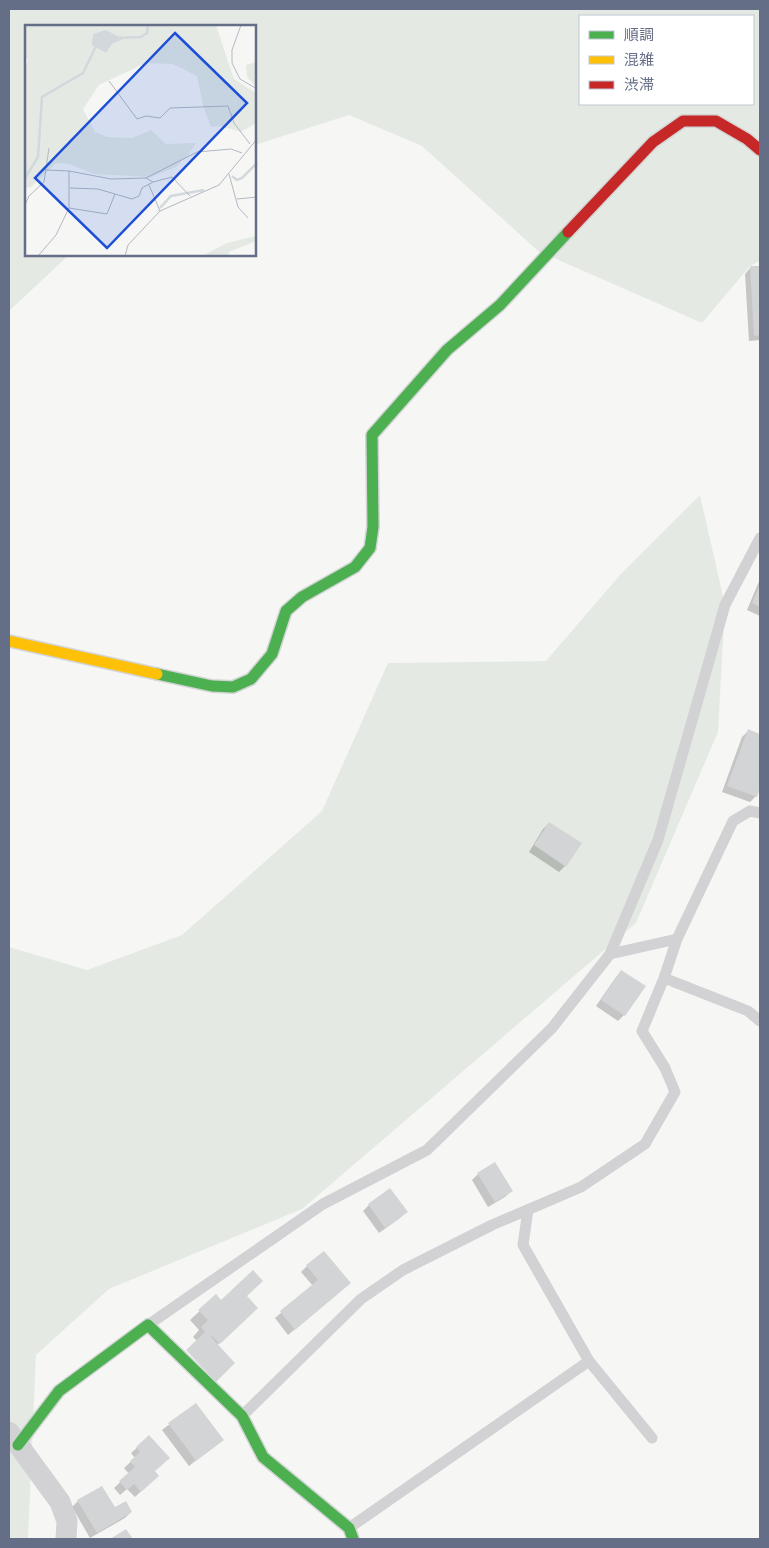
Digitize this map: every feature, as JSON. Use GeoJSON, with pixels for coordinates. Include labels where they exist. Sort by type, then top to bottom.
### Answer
{"type":"FeatureCollection","features":[{"type":"Feature","properties":{"kind":"street"},"geometry":{"type":"LineString","coordinates":[[9,641],[212,686],[233,687],[251,679],[272,654],[286,611],[302,597],[355,567],[370,548],[373,527],[372,435],[447,350],[500,305],[653,142],[683,121],[716,121],[760,150]]}},
{"type":"Feature","properties":{"kind":"street"},"geometry":{"type":"LineString","coordinates":[[66,1539],[67,1522],[60,1502],[13,1439],[59,1391],[148,1325],[242,1416],[264,1458],[349,1528],[353,1539]]}},
{"type":"Feature","properties":{"kind":"lane"},"geometry":{"type":"LineString","coordinates":[[148,1325],[324,1204],[427,1150],[552,1028],[610,954],[658,840],[725,605],[760,538]]}},
{"type":"Feature","properties":{"kind":"lane"},"geometry":{"type":"LineString","coordinates":[[242,1416],[361,1299],[403,1270],[492,1225],[581,1187],[645,1144],[675,1092],[665,1068],[642,1031],[664,978],[677,939],[733,821],[750,811],[760,813]]}},
{"type":"Feature","properties":{"kind":"lane"},"geometry":{"type":"LineString","coordinates":[[610,954],[677,939]]}},
{"type":"Feature","properties":{"kind":"lane"},"geometry":{"type":"LineString","coordinates":[[664,978],[748,1011],[760,1021]]}},
{"type":"Feature","properties":{"kind":"lane"},"geometry":{"type":"LineString","coordinates":[[528,1210],[523,1245],[589,1361],[652,1438]]}},
{"type":"Feature","properties":{"kind":"lane"},"geometry":{"type":"LineString","coordinates":[[349,1528],[589,1361]]}},
{"type":"Feature","properties":{"kind":"shaded area"},"geometry":{"type":"Polygon","coordinates":[[[9,9],[760,9],[760,261],[750,266],[702,323],[538,251],[422,146],[349,115],[256,145],[256,25],[25,25],[25,256],[68,256],[9,311],[9,9]]]}},
{"type":"Feature","properties":{"kind":"shaded area"},"geometry":{"type":"Polygon","coordinates":[[[700,495],[725,605],[718,732],[636,923],[302,1209],[109,1289],[36,1355],[28,1539],[9,1539],[9,947],[87,970],[182,935],[322,811],[388,663],[546,661],[620,575],[700,495]]]}},
{"type":"Feature","properties":{"kind":"building"},"geometry":{"type":"Polygon","coordinates":[[[750,266],[760,266],[760,335],[754,336],[750,266]]]}},
{"type":"Feature","properties":{"kind":"building"},"geometry":{"type":"Polygon","coordinates":[[[760,585],[760,607],[752,603],[760,585]]]}},
{"type":"Feature","properties":{"kind":"building"},"geometry":{"type":"Polygon","coordinates":[[[748,729],[760,734],[760,788],[757,797],[727,786],[748,729]]]}},
{"type":"Feature","properties":{"kind":"building"},"geometry":{"type":"Polygon","coordinates":[[[549,822],[582,843],[566,867],[534,845],[549,822]]]}},
{"type":"Feature","properties":{"kind":"building"},"geometry":{"type":"Polygon","coordinates":[[[621,970],[646,986],[625,1016],[601,1000],[621,970]]]}},
{"type":"Feature","properties":{"kind":"building"},"geometry":{"type":"Polygon","coordinates":[[[495,1162],[513,1191],[495,1202],[477,1173],[495,1162]]]}},
{"type":"Feature","properties":{"kind":"building"},"geometry":{"type":"Polygon","coordinates":[[[390,1188],[408,1212],[385,1228],[368,1204],[390,1188]]]}},
{"type":"Feature","properties":{"kind":"building"},"geometry":{"type":"Polygon","coordinates":[[[324,1251],[351,1283],[295,1330],[280,1311],[318,1280],[306,1265],[324,1251]]]}},
{"type":"Feature","properties":{"kind":"building"},"geometry":{"type":"Polygon","coordinates":[[[253,1270],[263,1281],[247,1296],[258,1308],[220,1344],[211,1337],[235,1363],[216,1382],[186,1350],[205,1332],[201,1327],[208,1320],[198,1310],[216,1294],[221,1300],[253,1270]]]}},
{"type":"Feature","properties":{"kind":"building"},"geometry":{"type":"Polygon","coordinates":[[[196,1403],[224,1440],[196,1461],[168,1423],[196,1403]]]}},
{"type":"Feature","properties":{"kind":"building"},"geometry":{"type":"Polygon","coordinates":[[[149,1435],[170,1458],[155,1471],[159,1476],[141,1492],[134,1484],[127,1490],[119,1481],[135,1467],[130,1461],[140,1452],[136,1447],[149,1435]]]}},
{"type":"Feature","properties":{"kind":"building"},"geometry":{"type":"Polygon","coordinates":[[[102,1486],[115,1507],[126,1501],[132,1512],[97,1533],[77,1500],[102,1486]]]}},
{"type":"Feature","properties":{"kind":"building"},"geometry":{"type":"Polygon","coordinates":[[[126,1529],[133,1539],[110,1539],[126,1529]]]}},
{"type":"Feature","properties":{"kind":"traffic: fast"},"geometry":{"type":"LineString","coordinates":[[157,674],[212,686],[233,687],[251,679],[272,654],[286,611],[302,597],[355,567],[370,548],[373,527],[372,435],[447,350],[500,305],[568,232]]}},
{"type":"Feature","properties":{"kind":"traffic: fast"},"geometry":{"type":"LineString","coordinates":[[18,1445],[59,1391],[148,1325],[242,1416],[263,1457],[349,1528],[353,1539]]}},
{"type":"Feature","properties":{"kind":"traffic: slow"},"geometry":{"type":"LineString","coordinates":[[9,641],[157,674]]}},
{"type":"Feature","properties":{"kind":"traffic: jam"},"geometry":{"type":"LineString","coordinates":[[568,232],[653,142],[683,121],[716,121],[747,139],[760,150]]}}]}
